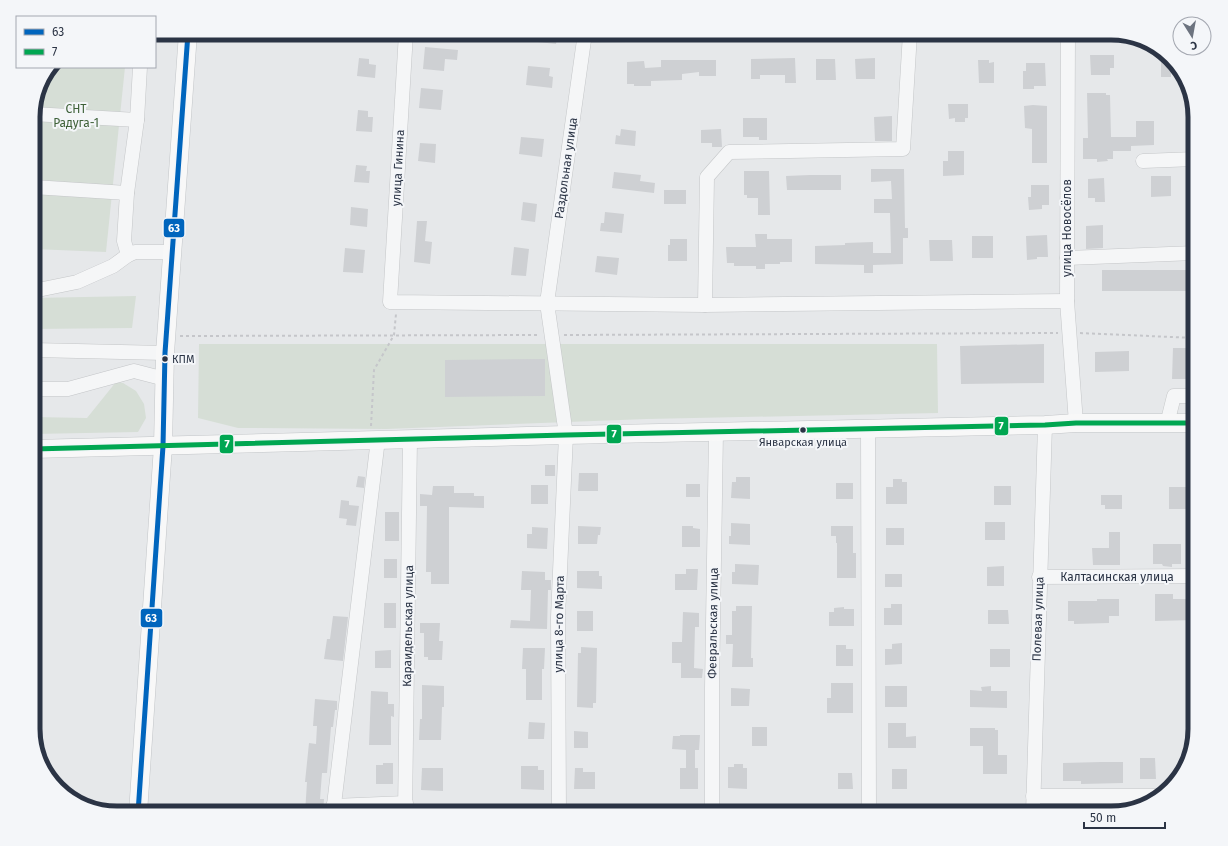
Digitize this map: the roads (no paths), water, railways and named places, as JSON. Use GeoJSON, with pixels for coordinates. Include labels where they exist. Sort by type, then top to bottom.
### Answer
{"type":"FeatureCollection","features":[{"type":"Feature","properties":{"kind":"main road"},"geometry":{"type":"LineString","coordinates":[[138,806],[163,446],[166,345],[188,40]]}},
{"type":"Feature","properties":{"kind":"main road"},"geometry":{"type":"LineString","coordinates":[[40,449],[374,439],[1076,424],[1188,423]]}},
{"type":"Feature","properties":{"kind":"street","name":"улица Гинина"},"geometry":{"type":"LineString","coordinates":[[406,40],[390,302],[547,303]]}},
{"type":"Feature","properties":{"kind":"street","name":"Раздольная улица"},"geometry":{"type":"LineString","coordinates":[[551,335],[547,303],[583,40]]}},
{"type":"Feature","properties":{"kind":"street"},"geometry":{"type":"LineString","coordinates":[[705,305],[707,177],[729,152],[903,149],[910,40]]}},
{"type":"Feature","properties":{"kind":"street","name":"улица Новосёлов"},"geometry":{"type":"LineString","coordinates":[[1068,40],[1067,301],[1076,424]]}},
{"type":"Feature","properties":{"kind":"street"},"geometry":{"type":"LineString","coordinates":[[128,255],[124,241],[137,120],[140,68]]}},
{"type":"Feature","properties":{"kind":"street"},"geometry":{"type":"LineString","coordinates":[[40,114],[137,120]]}},
{"type":"Feature","properties":{"kind":"street"},"geometry":{"type":"LineString","coordinates":[[1143,161],[1188,159]]}},
{"type":"Feature","properties":{"kind":"street"},"geometry":{"type":"LineString","coordinates":[[40,187],[128,193]]}},
{"type":"Feature","properties":{"kind":"street"},"geometry":{"type":"LineString","coordinates":[[40,290],[77,282],[113,266],[128,255],[135,252],[173,252]]}},
{"type":"Feature","properties":{"kind":"street"},"geometry":{"type":"LineString","coordinates":[[1067,258],[1188,252]]}},
{"type":"Feature","properties":{"kind":"street"},"geometry":{"type":"LineString","coordinates":[[547,303],[705,305],[1067,301]]}},
{"type":"Feature","properties":{"kind":"street","name":"улица 8-го Марта"},"geometry":{"type":"LineString","coordinates":[[551,335],[566,435],[558,618],[559,806]]}},
{"type":"Feature","properties":{"kind":"street"},"geometry":{"type":"LineString","coordinates":[[40,350],[166,345]]}},
{"type":"Feature","properties":{"kind":"street"},"geometry":{"type":"LineString","coordinates":[[40,389],[68,389],[134,371],[165,379]]}},
{"type":"Feature","properties":{"kind":"street"},"geometry":{"type":"LineString","coordinates":[[1167,424],[1174,396],[1188,396]]}},
{"type":"Feature","properties":{"kind":"street","name":"Полевая улица"},"geometry":{"type":"LineString","coordinates":[[1033,806],[1039,577],[1045,425]]}},
{"type":"Feature","properties":{"kind":"street"},"geometry":{"type":"LineString","coordinates":[[868,429],[869,806]]}},
{"type":"Feature","properties":{"kind":"street","name":"Февральская улица"},"geometry":{"type":"LineString","coordinates":[[712,806],[712,688],[716,432]]}},
{"type":"Feature","properties":{"kind":"street"},"geometry":{"type":"LineString","coordinates":[[333,806],[374,439]]}},
{"type":"Feature","properties":{"kind":"street","name":"Караидельская улица"},"geometry":{"type":"LineString","coordinates":[[406,806],[410,439]]}},
{"type":"Feature","properties":{"kind":"street","name":"Калтасинская улица"},"geometry":{"type":"LineString","coordinates":[[1039,577],[1188,576]]}},
{"type":"Feature","properties":{"kind":"street"},"geometry":{"type":"LineString","coordinates":[[1033,796],[1150,796]]}},
{"type":"Feature","properties":{"kind":"place","name":"КПМ"},"geometry":{"type":"Point","coordinates":[165,359]}},
{"type":"Feature","properties":{"kind":"place","name":"Январская улица"},"geometry":{"type":"Point","coordinates":[803,430]}},
{"type":"Feature","properties":{"kind":"park label","name":"СНТ Радуга-1"},"geometry":{"type":"Point","coordinates":[76,116]}}]}
